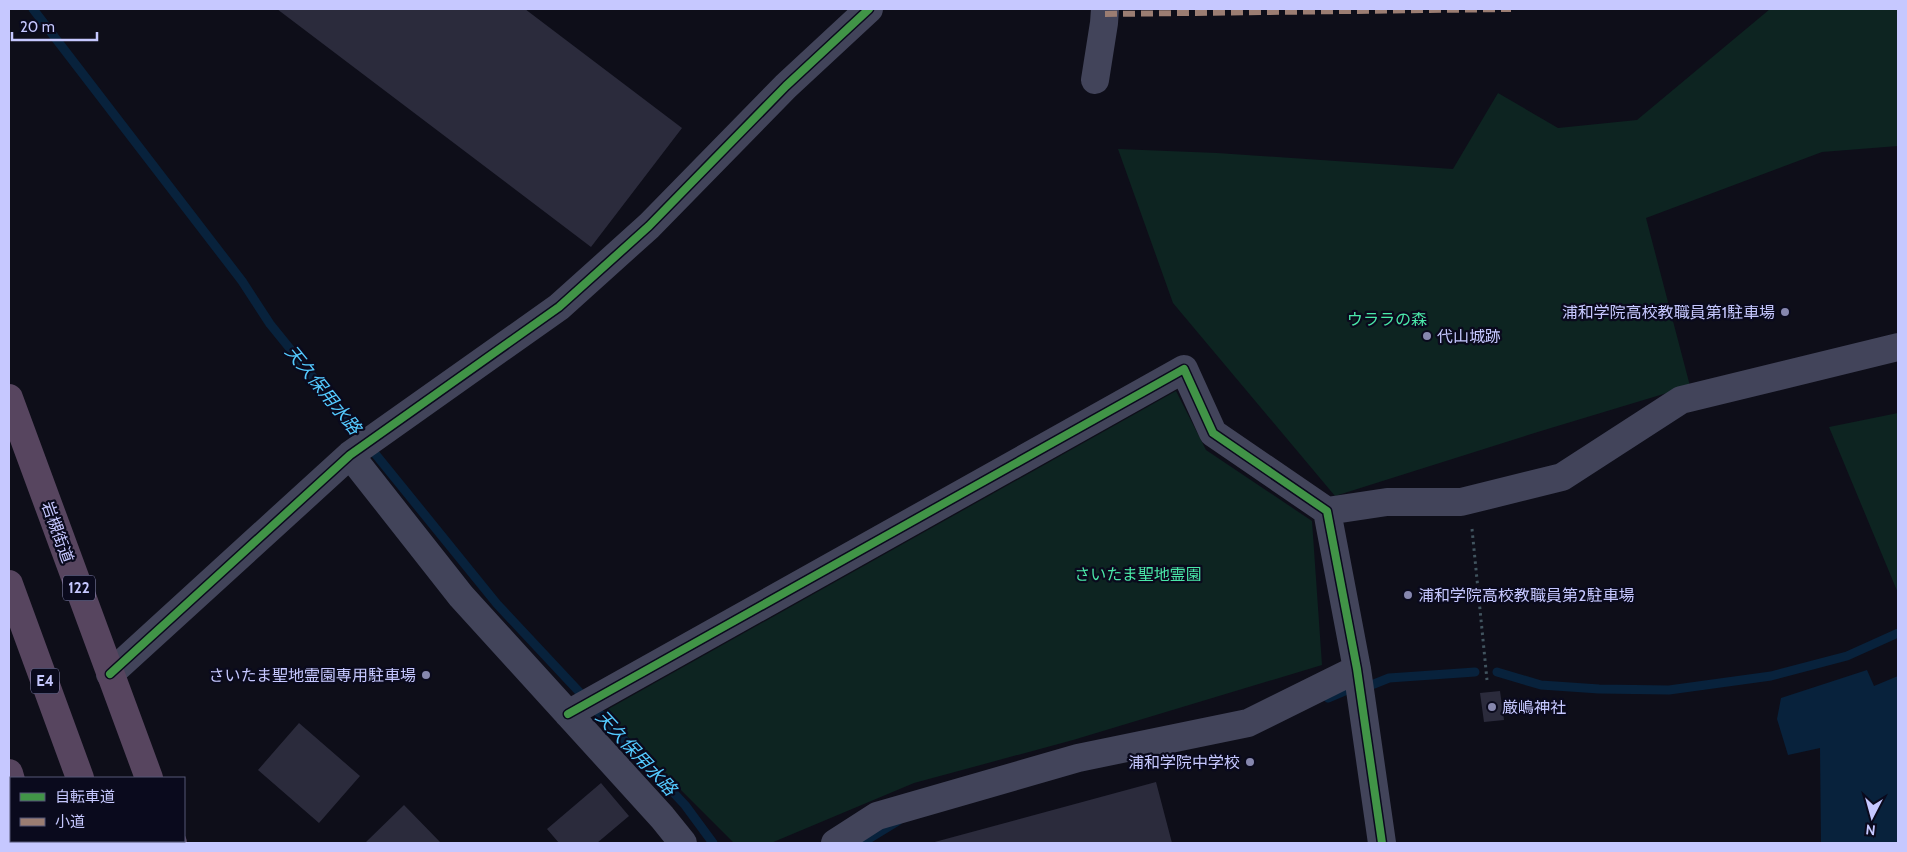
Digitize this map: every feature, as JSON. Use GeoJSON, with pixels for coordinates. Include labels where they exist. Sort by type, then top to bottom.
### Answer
{"type":"FeatureCollection","features":[{"type":"Feature","properties":{"kind":"highway","name":"岩槻街道"},"geometry":{"type":"LineString","coordinates":[[9,398],[149,777]]}},
{"type":"Feature","properties":{"kind":"highway","name":"E4"},"geometry":{"type":"LineString","coordinates":[[9,584],[80,777]]}},
{"type":"Feature","properties":{"kind":"street"},"geometry":{"type":"LineString","coordinates":[[110,674],[350,455],[559,307],[649,226],[786,86],[869,9]]}},
{"type":"Feature","properties":{"kind":"street"},"geometry":{"type":"LineString","coordinates":[[1095,80],[1105,9]]}},
{"type":"Feature","properties":{"kind":"street"},"geometry":{"type":"LineString","coordinates":[[568,714],[1184,369],[1213,433],[1327,512],[1387,502],[1469,501],[1562,477],[1681,400],[1898,347]]}},
{"type":"Feature","properties":{"kind":"street"},"geometry":{"type":"LineString","coordinates":[[350,455],[461,596],[662,817],[683,843]]}},
{"type":"Feature","properties":{"kind":"street"},"geometry":{"type":"LineString","coordinates":[[1327,512],[1357,669],[1382,843]]}},
{"type":"Feature","properties":{"kind":"street"},"geometry":{"type":"LineString","coordinates":[[835,843],[877,816],[1078,758],[1248,723],[1357,669]]}},
{"type":"Feature","properties":{"kind":"path"},"geometry":{"type":"LineString","coordinates":[[1469,501],[1487,680]]}},
{"type":"Feature","properties":{"kind":"green space","name":"ウララの森"},"geometry":{"type":"Polygon","coordinates":[[[1770,9],[1898,9],[1898,146],[1822,152],[1646,218],[1690,386],[1335,496],[1173,303],[1118,149],[1217,153],[1453,169],[1498,93],[1558,128],[1637,120],[1770,9]]]}},
{"type":"Feature","properties":{"kind":"green space","name":"さいたま聖地霊園"},"geometry":{"type":"Polygon","coordinates":[[[1176,391],[1206,450],[1312,521],[1322,665],[1073,740],[914,783],[771,843],[734,843],[603,712],[1176,391]]]}},
{"type":"Feature","properties":{"kind":"green space"},"geometry":{"type":"Polygon","coordinates":[[[1898,413],[1898,593],[1829,427],[1898,413]]]}},
{"type":"Feature","properties":{"kind":"water"},"geometry":{"type":"Polygon","coordinates":[[[1867,670],[1874,686],[1898,676],[1898,843],[1821,843],[1820,748],[1788,755],[1777,719],[1781,698],[1867,670]]]}},
{"type":"Feature","properties":{"kind":"building"},"geometry":{"type":"Polygon","coordinates":[[[277,9],[525,9],[682,128],[591,247],[277,9]]]}},
{"type":"Feature","properties":{"kind":"building","name":"厳嶋神社"},"geometry":{"type":"Polygon","coordinates":[[[1500,691],[1504,720],[1484,722],[1480,693],[1500,691]]]}},
{"type":"Feature","properties":{"kind":"building"},"geometry":{"type":"Polygon","coordinates":[[[299,723],[360,776],[319,823],[258,770],[299,723]]]}},
{"type":"Feature","properties":{"kind":"building"},"geometry":{"type":"Polygon","coordinates":[[[1156,782],[1172,843],[931,843],[1156,782]]]}},
{"type":"Feature","properties":{"kind":"building"},"geometry":{"type":"Polygon","coordinates":[[[601,783],[629,816],[597,843],[559,843],[547,829],[601,783]]]}},
{"type":"Feature","properties":{"kind":"building"},"geometry":{"type":"Polygon","coordinates":[[[404,805],[441,843],[366,842],[404,805]]]}},
{"type":"Feature","properties":{"kind":"waterway","name":"天久保用水路"},"geometry":{"type":"LineString","coordinates":[[33,9],[242,281],[270,324],[497,604],[685,805],[713,843]]}},
{"type":"Feature","properties":{"kind":"waterway"},"geometry":{"type":"LineString","coordinates":[[1497,672],[1541,685],[1599,689],[1669,690],[1771,676],[1847,656],[1898,633]]}},
{"type":"Feature","properties":{"kind":"waterway"},"geometry":{"type":"LineString","coordinates":[[1364,688],[1389,678],[1475,672]]}},
{"type":"Feature","properties":{"kind":"waterway"},"geometry":{"type":"LineString","coordinates":[[1328,698],[1347,690]]}},
{"type":"Feature","properties":{"kind":"waterway"},"geometry":{"type":"LineString","coordinates":[[862,843],[898,821]]}},
{"type":"Feature","properties":{"kind":"marked path"},"geometry":{"type":"LineString","coordinates":[[1105,14],[1511,9]]}},
{"type":"Feature","properties":{"kind":"cycle path"},"geometry":{"type":"LineString","coordinates":[[110,674],[350,455],[559,307],[649,226],[786,86],[869,9]]}},
{"type":"Feature","properties":{"kind":"cycle path"},"geometry":{"type":"LineString","coordinates":[[568,714],[1184,369],[1213,433],[1327,511],[1357,669],[1382,843]]}},
{"type":"Feature","properties":{"kind":"place","name":"浦和学院高校教職員第1駐車場"},"geometry":{"type":"Point","coordinates":[1785,312]}},
{"type":"Feature","properties":{"kind":"place","name":"代山城跡"},"geometry":{"type":"Point","coordinates":[1427,336]}},
{"type":"Feature","properties":{"kind":"place","name":"浦和学院高校教職員第2駐車場"},"geometry":{"type":"Point","coordinates":[1408,595]}},
{"type":"Feature","properties":{"kind":"place","name":"さいたま聖地霊園専用駐車場"},"geometry":{"type":"Point","coordinates":[426,675]}},
{"type":"Feature","properties":{"kind":"place","name":"厳嶋神社"},"geometry":{"type":"Point","coordinates":[1492,707]}},
{"type":"Feature","properties":{"kind":"place","name":"浦和学院中学校"},"geometry":{"type":"Point","coordinates":[1250,762]}}]}
